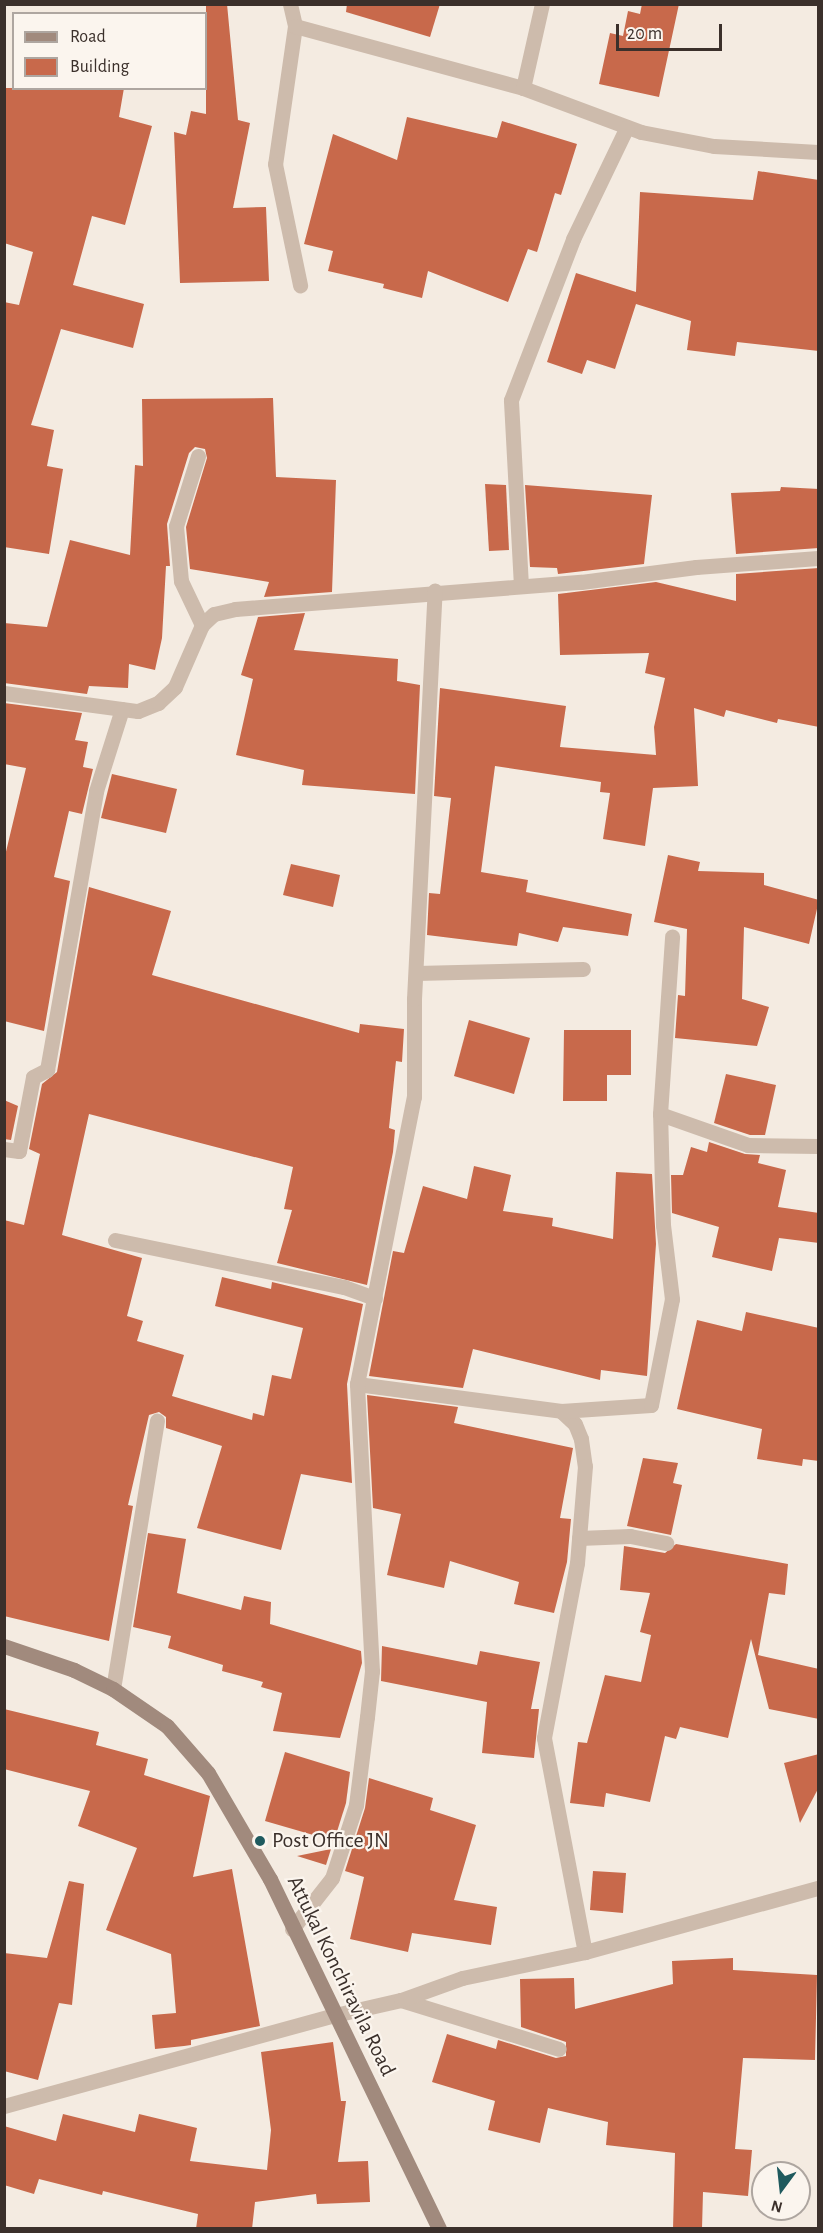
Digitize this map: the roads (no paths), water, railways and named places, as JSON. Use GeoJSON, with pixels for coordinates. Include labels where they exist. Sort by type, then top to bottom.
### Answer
{"type":"FeatureCollection","features":[{"type":"Feature","properties":{"kind":"main road","name":"Attukal Konchiravila Road"},"geometry":{"type":"LineString","coordinates":[[4,1646],[74,1670],[113,1689],[167,1726],[208,1773],[264,1869],[439,2229]]}},
{"type":"Feature","properties":{"kind":"street"},"geometry":{"type":"LineString","coordinates":[[290,4],[295,26],[275,164],[300,285]]}},
{"type":"Feature","properties":{"kind":"street"},"geometry":{"type":"LineString","coordinates":[[523,88],[542,4]]}},
{"type":"Feature","properties":{"kind":"street"},"geometry":{"type":"LineString","coordinates":[[295,26],[523,88],[627,127],[714,146],[819,152]]}},
{"type":"Feature","properties":{"kind":"street"},"geometry":{"type":"LineString","coordinates":[[521,586],[511,400],[573,239],[627,127]]}},
{"type":"Feature","properties":{"kind":"street"},"geometry":{"type":"LineString","coordinates":[[198,456],[176,526],[181,581],[202,625]]}},
{"type":"Feature","properties":{"kind":"street"},"geometry":{"type":"LineString","coordinates":[[4,693],[138,711],[158,703],[175,687],[202,625],[214,615],[235,609],[435,591],[521,586],[819,558]]}},
{"type":"Feature","properties":{"kind":"street"},"geometry":{"type":"LineString","coordinates":[[292,1929],[332,1878],[356,1805],[372,1671],[357,1384],[414,1097],[416,973],[435,591]]}},
{"type":"Feature","properties":{"kind":"street"},"geometry":{"type":"LineString","coordinates":[[4,1149],[19,1151],[33,1077],[47,1070],[96,791],[122,709]]}},
{"type":"Feature","properties":{"kind":"street"},"geometry":{"type":"LineString","coordinates":[[357,1384],[561,1411],[651,1405],[672,1299],[663,1225],[660,1114],[672,936]]}},
{"type":"Feature","properties":{"kind":"street"},"geometry":{"type":"LineString","coordinates":[[416,973],[583,969]]}},
{"type":"Feature","properties":{"kind":"street"},"geometry":{"type":"LineString","coordinates":[[660,1114],[748,1145],[819,1146]]}},
{"type":"Feature","properties":{"kind":"street"},"geometry":{"type":"LineString","coordinates":[[116,1240],[344,1287],[375,1298]]}},
{"type":"Feature","properties":{"kind":"street"},"geometry":{"type":"LineString","coordinates":[[561,1411],[575,1424],[581,1439],[585,1466],[579,1538],[544,1738],[585,1952]]}},
{"type":"Feature","properties":{"kind":"street"},"geometry":{"type":"LineString","coordinates":[[113,1689],[157,1421]]}},
{"type":"Feature","properties":{"kind":"street"},"geometry":{"type":"LineString","coordinates":[[579,1538],[630,1536],[666,1543]]}},
{"type":"Feature","properties":{"kind":"street"},"geometry":{"type":"LineString","coordinates":[[4,2106],[335,2015],[401,2000],[462,1978],[585,1952],[819,1888]]}},
{"type":"Feature","properties":{"kind":"street"},"geometry":{"type":"LineString","coordinates":[[401,2000],[559,2049]]}},
{"type":"Feature","properties":{"kind":"place","name":"Post Office JN"},"geometry":{"type":"Point","coordinates":[260,1841]}}]}
